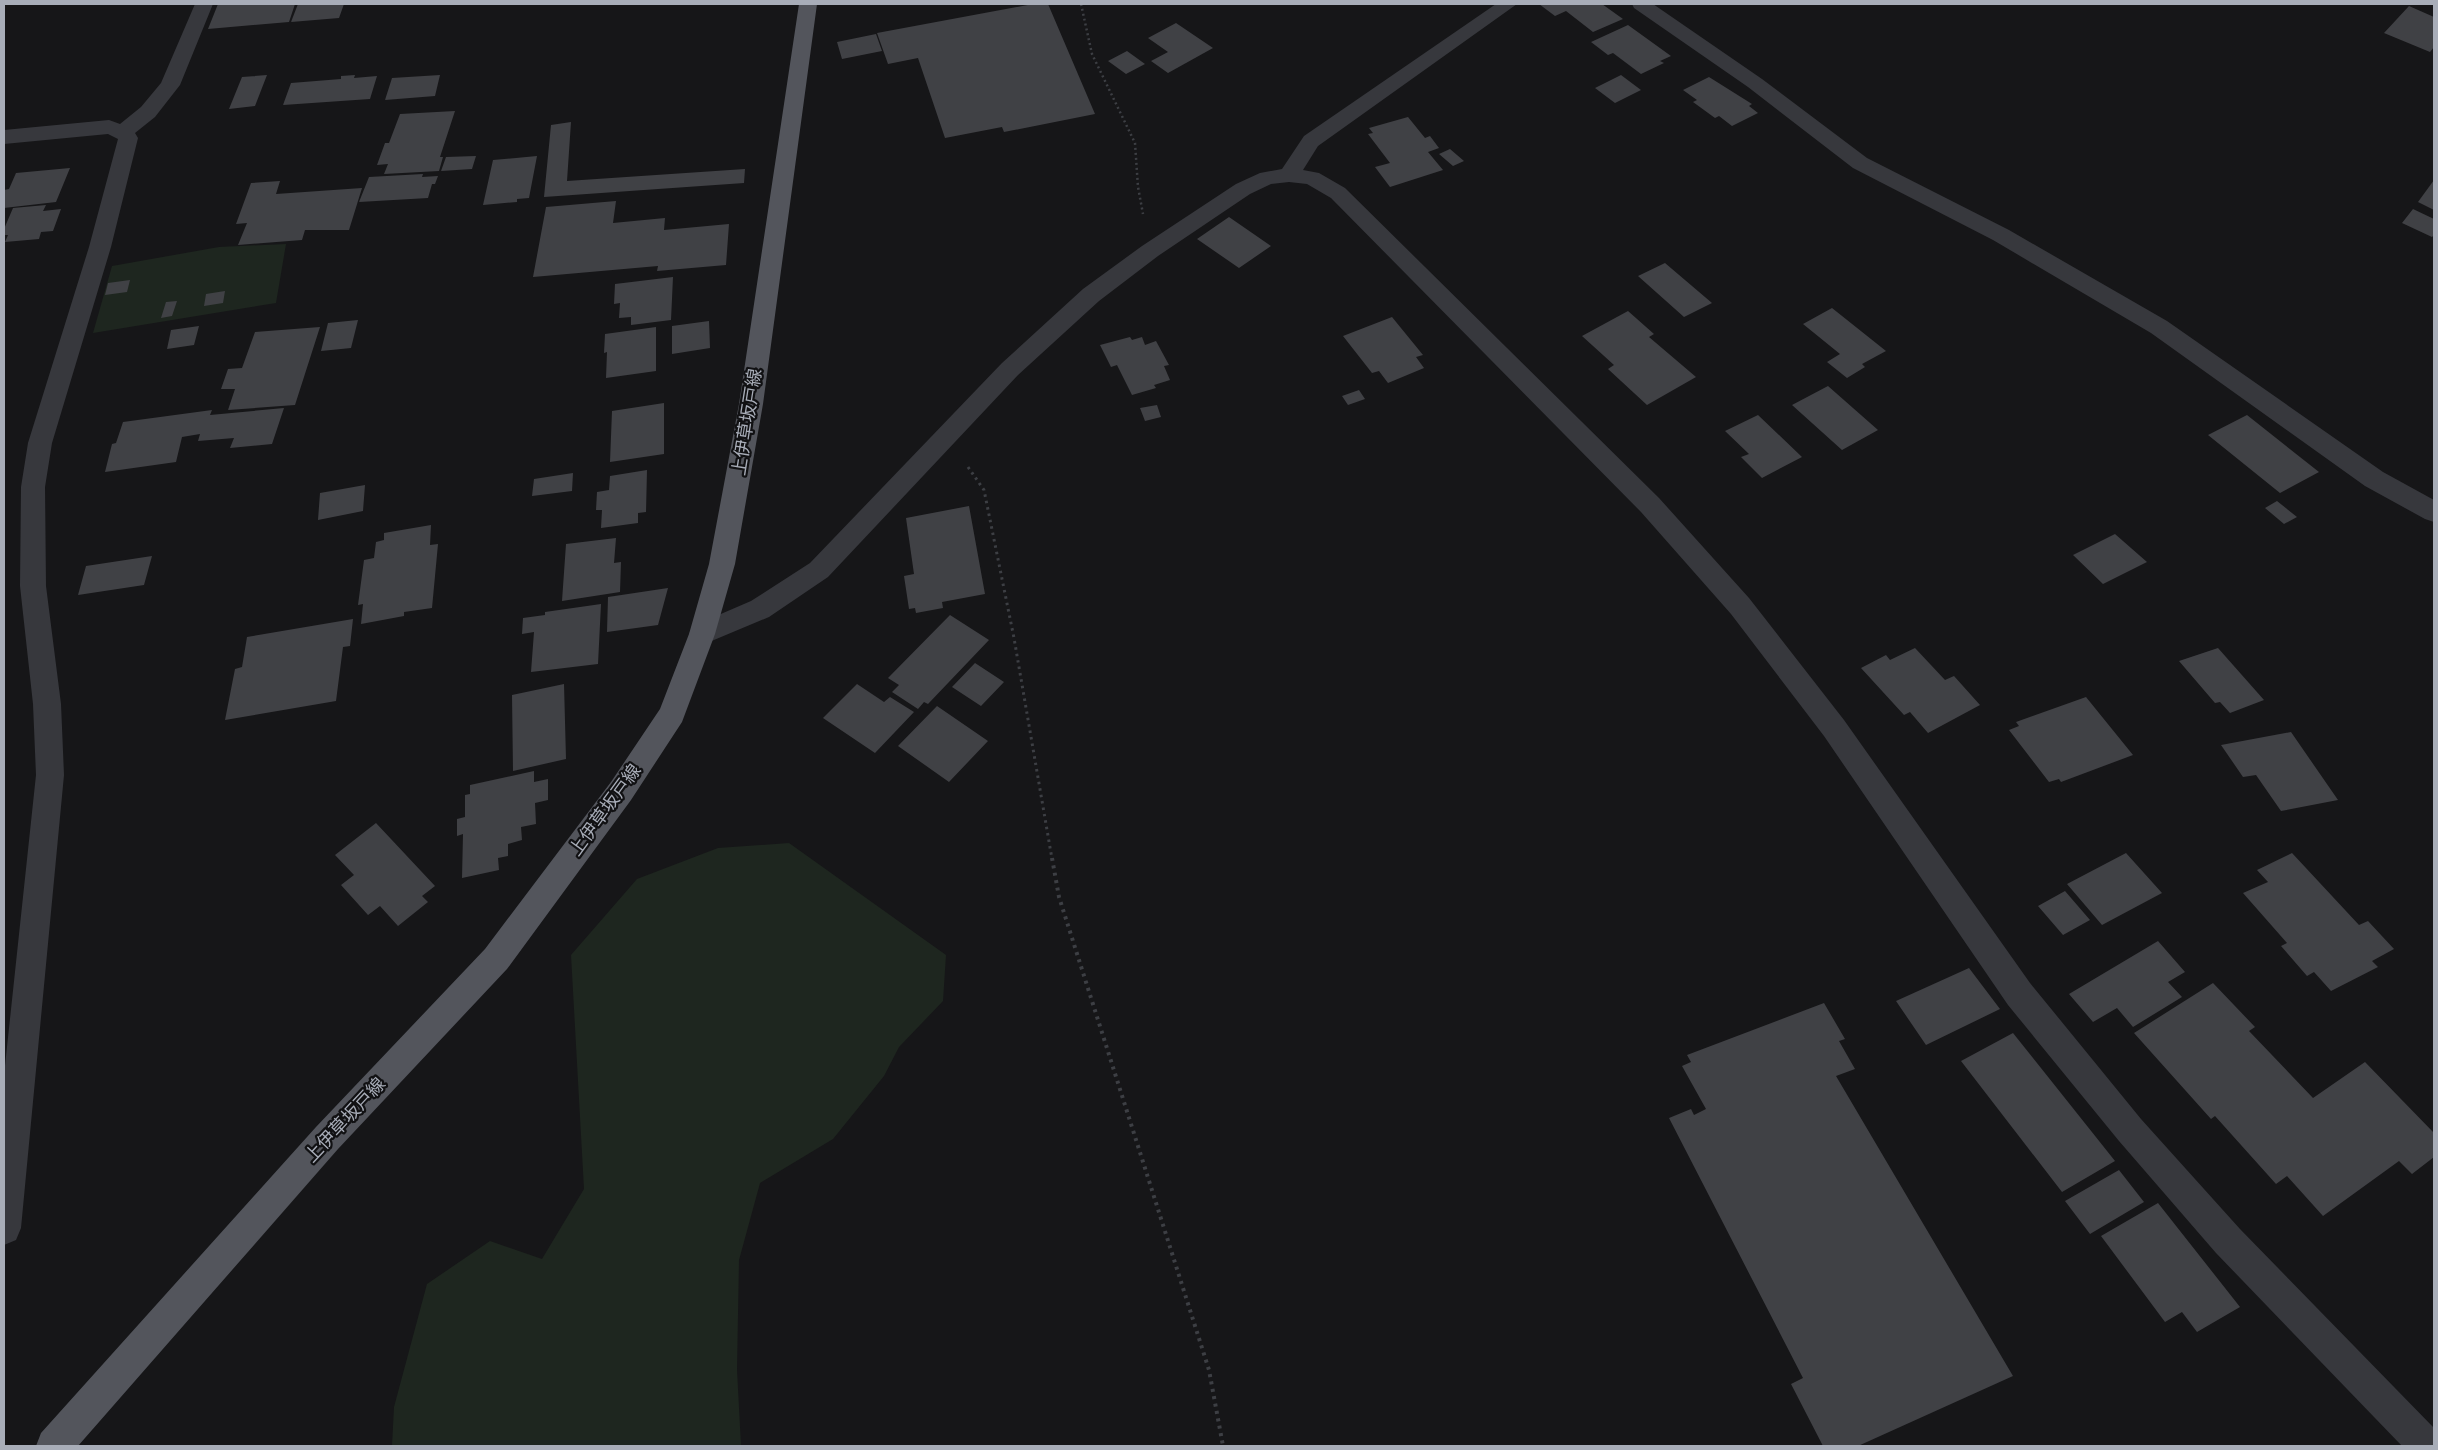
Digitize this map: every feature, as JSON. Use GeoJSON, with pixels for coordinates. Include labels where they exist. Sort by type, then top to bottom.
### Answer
{"type":"FeatureCollection","features":[{"type":"Feature","properties":{"kind":"main road","name":"上伊草坂戸線"},"geometry":{"type":"LineString","coordinates":[[54,1446],[327,1138],[496,959],[621,791],[672,714],[702,634],[722,564],[750,404],[808,4]]}},
{"type":"Feature","properties":{"kind":"street"},"geometry":{"type":"LineString","coordinates":[[123,132],[148,112],[170,84],[204,4]]}},
{"type":"Feature","properties":{"kind":"street"},"geometry":{"type":"LineString","coordinates":[[1289,175],[1311,141],[1369,98],[1508,4]]}},
{"type":"Feature","properties":{"kind":"street"},"geometry":{"type":"LineString","coordinates":[[1642,4],[1686,37],[1755,83],[1860,163],[2001,235],[2159,327],[2374,479],[2434,512]]}},
{"type":"Feature","properties":{"kind":"street"},"geometry":{"type":"LineString","coordinates":[[4,137],[109,127],[123,132],[128,138],[100,247],[40,443],[32,487],[34,586],[47,704],[50,776],[4,1228]]}},
{"type":"Feature","properties":{"kind":"street"},"geometry":{"type":"LineString","coordinates":[[702,634],[760,610],[819,570],[1010,369],[1091,295],[1150,251],[1243,189],[1267,178],[1289,175],[1312,178],[1338,193],[1643,498],[1740,606],[1828,720],[2018,994],[2124,1122],[2228,1241],[2427,1446]]}},
{"type":"Feature","properties":{"kind":"path"},"geometry":{"type":"LineString","coordinates":[[1081,4],[1092,54],[1135,143],[1138,187],[1150,251]]}},
{"type":"Feature","properties":{"kind":"path"},"geometry":{"type":"LineString","coordinates":[[941,443],[971,469],[984,490],[1014,638],[1058,897],[1209,1370],[1223,1446]]}},
{"type":"Feature","properties":{"kind":"shaded area"},"geometry":{"type":"Polygon","coordinates":[[[286,244],[276,303],[93,333],[112,266],[219,247],[286,244]]]}},
{"type":"Feature","properties":{"kind":"shaded area"},"geometry":{"type":"Polygon","coordinates":[[[789,843],[946,955],[943,1001],[899,1047],[884,1076],[833,1139],[760,1183],[739,1260],[737,1370],[741,1446],[392,1446],[394,1407],[427,1284],[490,1241],[542,1259],[584,1189],[571,955],[637,879],[718,848],[789,843]]]}},
{"type":"Feature","properties":{"kind":"building"},"geometry":{"type":"Polygon","coordinates":[[[218,4],[295,4],[289,22],[208,29],[218,4]]]}},
{"type":"Feature","properties":{"kind":"building"},"geometry":{"type":"Polygon","coordinates":[[[298,4],[344,4],[339,18],[291,22],[298,4]]]}},
{"type":"Feature","properties":{"kind":"building"},"geometry":{"type":"Polygon","coordinates":[[[1033,4],[1048,4],[1095,114],[1004,132],[1002,127],[945,138],[918,58],[888,64],[877,33],[1033,4]]]}},
{"type":"Feature","properties":{"kind":"building"},"geometry":{"type":"Polygon","coordinates":[[[1539,4],[1602,4],[1623,19],[1593,32],[1566,11],[1555,16],[1539,4]]]}},
{"type":"Feature","properties":{"kind":"building"},"geometry":{"type":"Polygon","coordinates":[[[2409,6],[2434,17],[2434,47],[2430,52],[2384,33],[2409,6]]]}},
{"type":"Feature","properties":{"kind":"building"},"geometry":{"type":"Polygon","coordinates":[[[1176,23],[1213,48],[1168,73],[1151,61],[1168,52],[1148,38],[1176,23]]]}},
{"type":"Feature","properties":{"kind":"building"},"geometry":{"type":"Polygon","coordinates":[[[1628,25],[1671,56],[1660,61],[1664,63],[1641,74],[1613,53],[1608,55],[1591,42],[1628,25]]]}},
{"type":"Feature","properties":{"kind":"building"},"geometry":{"type":"Polygon","coordinates":[[[876,34],[882,51],[842,59],[837,42],[876,34]]]}},
{"type":"Feature","properties":{"kind":"building"},"geometry":{"type":"Polygon","coordinates":[[[1127,51],[1145,64],[1126,74],[1108,61],[1127,51]]]}},
{"type":"Feature","properties":{"kind":"building"},"geometry":{"type":"Polygon","coordinates":[[[267,75],[255,106],[229,109],[242,77],[267,75]]]}},
{"type":"Feature","properties":{"kind":"building"},"geometry":{"type":"Polygon","coordinates":[[[355,75],[354,78],[377,76],[370,99],[283,105],[291,83],[341,79],[341,76],[355,75]]]}},
{"type":"Feature","properties":{"kind":"building"},"geometry":{"type":"Polygon","coordinates":[[[440,75],[435,96],[385,100],[392,78],[440,75]]]}},
{"type":"Feature","properties":{"kind":"building"},"geometry":{"type":"Polygon","coordinates":[[[1621,75],[1641,90],[1615,103],[1595,88],[1621,75]]]}},
{"type":"Feature","properties":{"kind":"building"},"geometry":{"type":"Polygon","coordinates":[[[1709,77],[1752,104],[1749,106],[1758,113],[1732,126],[1719,116],[1715,118],[1693,102],[1697,100],[1683,90],[1709,77]]]}},
{"type":"Feature","properties":{"kind":"building"},"geometry":{"type":"Polygon","coordinates":[[[455,111],[440,157],[443,157],[439,171],[384,174],[388,164],[377,165],[385,143],[389,143],[400,114],[455,111]]]}},
{"type":"Feature","properties":{"kind":"building"},"geometry":{"type":"Polygon","coordinates":[[[1408,117],[1425,138],[1430,136],[1439,148],[1428,152],[1443,170],[1390,187],[1375,167],[1390,163],[1368,134],[1373,133],[1369,128],[1408,117]]]}},
{"type":"Feature","properties":{"kind":"building"},"geometry":{"type":"Polygon","coordinates":[[[571,122],[567,181],[745,169],[744,183],[544,197],[551,125],[571,122]]]}},
{"type":"Feature","properties":{"kind":"building"},"geometry":{"type":"Polygon","coordinates":[[[1450,149],[1464,161],[1453,166],[1439,154],[1450,149]]]}},
{"type":"Feature","properties":{"kind":"building"},"geometry":{"type":"Polygon","coordinates":[[[476,156],[472,169],[441,171],[446,157],[476,156]]]}},
{"type":"Feature","properties":{"kind":"building"},"geometry":{"type":"Polygon","coordinates":[[[537,156],[529,198],[517,199],[517,202],[483,205],[493,160],[537,156]]]}},
{"type":"Feature","properties":{"kind":"building"},"geometry":{"type":"Polygon","coordinates":[[[70,168],[56,202],[4,208],[4,190],[9,189],[16,173],[70,168]]]}},
{"type":"Feature","properties":{"kind":"building"},"geometry":{"type":"Polygon","coordinates":[[[423,174],[422,177],[438,176],[435,184],[432,184],[428,198],[359,202],[369,177],[423,174]]]}},
{"type":"Feature","properties":{"kind":"building"},"geometry":{"type":"Polygon","coordinates":[[[2434,180],[2434,210],[2418,202],[2434,180]]]}},
{"type":"Feature","properties":{"kind":"building"},"geometry":{"type":"Polygon","coordinates":[[[280,181],[276,194],[362,188],[349,230],[305,230],[302,240],[238,245],[247,223],[236,224],[251,183],[280,181]]]}},
{"type":"Feature","properties":{"kind":"building"},"geometry":{"type":"Polygon","coordinates":[[[616,201],[613,223],[665,218],[664,230],[729,224],[726,265],[657,271],[658,266],[533,277],[546,207],[616,201]]]}},
{"type":"Feature","properties":{"kind":"building"},"geometry":{"type":"Polygon","coordinates":[[[46,205],[43,211],[61,209],[53,231],[41,232],[39,239],[5,242],[8,235],[4,235],[4,229],[13,208],[46,205]]]}},
{"type":"Feature","properties":{"kind":"building"},"geometry":{"type":"Polygon","coordinates":[[[2413,209],[2434,219],[2434,235],[2432,237],[2402,223],[2413,209]]]}},
{"type":"Feature","properties":{"kind":"building"},"geometry":{"type":"Polygon","coordinates":[[[1229,217],[1271,246],[1239,268],[1197,239],[1229,217]]]}},
{"type":"Feature","properties":{"kind":"building"},"geometry":{"type":"Polygon","coordinates":[[[1665,263],[1712,303],[1684,317],[1638,276],[1665,263]]]}},
{"type":"Feature","properties":{"kind":"building"},"geometry":{"type":"Polygon","coordinates":[[[673,277],[671,320],[631,325],[631,317],[619,318],[620,303],[614,304],[615,284],[673,277]]]}},
{"type":"Feature","properties":{"kind":"building"},"geometry":{"type":"Polygon","coordinates":[[[130,280],[127,292],[105,295],[108,283],[130,280]]]}},
{"type":"Feature","properties":{"kind":"building"},"geometry":{"type":"Polygon","coordinates":[[[225,291],[223,303],[204,306],[206,294],[225,291]]]}},
{"type":"Feature","properties":{"kind":"building"},"geometry":{"type":"Polygon","coordinates":[[[177,301],[172,316],[161,318],[166,302],[177,301]]]}},
{"type":"Feature","properties":{"kind":"building"},"geometry":{"type":"Polygon","coordinates":[[[1832,308],[1886,351],[1862,364],[1865,367],[1847,378],[1827,362],[1840,354],[1803,324],[1832,308]]]}},
{"type":"Feature","properties":{"kind":"building"},"geometry":{"type":"Polygon","coordinates":[[[1628,311],[1654,334],[1649,337],[1696,377],[1647,405],[1608,369],[1614,365],[1582,336],[1628,311]]]}},
{"type":"Feature","properties":{"kind":"building"},"geometry":{"type":"Polygon","coordinates":[[[1392,317],[1423,355],[1416,357],[1424,368],[1388,383],[1379,371],[1372,373],[1343,336],[1392,317]]]}},
{"type":"Feature","properties":{"kind":"building"},"geometry":{"type":"Polygon","coordinates":[[[358,320],[351,348],[321,351],[328,323],[358,320]]]}},
{"type":"Feature","properties":{"kind":"building"},"geometry":{"type":"Polygon","coordinates":[[[709,321],[710,348],[672,354],[672,326],[709,321]]]}},
{"type":"Feature","properties":{"kind":"building"},"geometry":{"type":"Polygon","coordinates":[[[199,326],[194,345],[167,349],[171,330],[199,326]]]}},
{"type":"Feature","properties":{"kind":"building"},"geometry":{"type":"Polygon","coordinates":[[[320,327],[295,405],[228,410],[235,389],[221,389],[228,369],[242,368],[255,332],[320,327]]]}},
{"type":"Feature","properties":{"kind":"building"},"geometry":{"type":"Polygon","coordinates":[[[656,327],[656,371],[606,378],[607,352],[604,353],[605,334],[656,327]]]}},
{"type":"Feature","properties":{"kind":"building"},"geometry":{"type":"Polygon","coordinates":[[[1130,337],[1132,340],[1142,337],[1145,345],[1156,341],[1169,365],[1164,366],[1170,380],[1154,385],[1156,388],[1132,395],[1117,365],[1111,367],[1100,345],[1130,337]]]}},
{"type":"Feature","properties":{"kind":"building"},"geometry":{"type":"Polygon","coordinates":[[[1828,386],[1878,430],[1842,450],[1792,405],[1828,386]]]}},
{"type":"Feature","properties":{"kind":"building"},"geometry":{"type":"Polygon","coordinates":[[[1359,390],[1365,399],[1348,405],[1342,396],[1359,390]]]}},
{"type":"Feature","properties":{"kind":"building"},"geometry":{"type":"Polygon","coordinates":[[[664,403],[664,454],[610,462],[612,411],[664,403]]]}},
{"type":"Feature","properties":{"kind":"building"},"geometry":{"type":"Polygon","coordinates":[[[1157,405],[1161,417],[1145,421],[1140,408],[1157,405]]]}},
{"type":"Feature","properties":{"kind":"building"},"geometry":{"type":"Polygon","coordinates":[[[284,408],[272,444],[230,448],[234,438],[198,441],[200,434],[182,437],[176,462],[105,472],[112,444],[116,443],[123,422],[212,410],[210,415],[284,408]]]}},
{"type":"Feature","properties":{"kind":"building"},"geometry":{"type":"Polygon","coordinates":[[[1758,415],[1802,457],[1762,478],[1741,457],[1749,454],[1725,431],[1758,415]]]}},
{"type":"Feature","properties":{"kind":"building"},"geometry":{"type":"Polygon","coordinates":[[[2247,415],[2319,472],[2280,493],[2208,435],[2247,415]]]}},
{"type":"Feature","properties":{"kind":"building"},"geometry":{"type":"Polygon","coordinates":[[[647,470],[646,512],[638,513],[638,523],[601,528],[602,510],[596,510],[597,492],[609,490],[610,476],[647,470]]]}},
{"type":"Feature","properties":{"kind":"building"},"geometry":{"type":"Polygon","coordinates":[[[573,473],[572,491],[532,496],[534,479],[573,473]]]}},
{"type":"Feature","properties":{"kind":"building"},"geometry":{"type":"Polygon","coordinates":[[[365,485],[363,511],[318,520],[320,493],[365,485]]]}},
{"type":"Feature","properties":{"kind":"building"},"geometry":{"type":"Polygon","coordinates":[[[2277,501],[2297,517],[2284,524],[2265,508],[2277,501]]]}},
{"type":"Feature","properties":{"kind":"building"},"geometry":{"type":"Polygon","coordinates":[[[969,506],[985,594],[942,602],[943,608],[916,613],[915,608],[909,609],[904,576],[914,574],[906,518],[969,506]]]}},
{"type":"Feature","properties":{"kind":"building"},"geometry":{"type":"Polygon","coordinates":[[[431,525],[430,545],[438,544],[432,608],[404,612],[404,616],[361,624],[363,604],[358,605],[364,560],[374,558],[376,542],[384,540],[384,533],[431,525]]]}},
{"type":"Feature","properties":{"kind":"building"},"geometry":{"type":"Polygon","coordinates":[[[2115,534],[2147,562],[2103,584],[2073,555],[2115,534]]]}},
{"type":"Feature","properties":{"kind":"building"},"geometry":{"type":"Polygon","coordinates":[[[616,538],[614,563],[621,562],[620,592],[562,601],[566,544],[616,538]]]}},
{"type":"Feature","properties":{"kind":"building"},"geometry":{"type":"Polygon","coordinates":[[[152,556],[144,585],[78,595],[86,566],[152,556]]]}},
{"type":"Feature","properties":{"kind":"building"},"geometry":{"type":"Polygon","coordinates":[[[668,588],[658,625],[607,632],[608,597],[668,588]]]}},
{"type":"Feature","properties":{"kind":"building"},"geometry":{"type":"Polygon","coordinates":[[[601,604],[598,664],[531,672],[534,632],[522,634],[523,618],[545,615],[545,612],[601,604]]]}},
{"type":"Feature","properties":{"kind":"building"},"geometry":{"type":"Polygon","coordinates":[[[950,615],[989,640],[928,704],[924,702],[918,709],[892,692],[899,685],[888,678],[950,615]]]}},
{"type":"Feature","properties":{"kind":"building"},"geometry":{"type":"Polygon","coordinates":[[[353,619],[350,646],[343,647],[336,701],[225,720],[235,669],[242,667],[247,637],[353,619]]]}},
{"type":"Feature","properties":{"kind":"building"},"geometry":{"type":"Polygon","coordinates":[[[1915,648],[1945,680],[1954,676],[1980,705],[1928,733],[1910,712],[1904,715],[1861,668],[1886,655],[1890,660],[1915,648]]]}},
{"type":"Feature","properties":{"kind":"building"},"geometry":{"type":"Polygon","coordinates":[[[2218,648],[2264,700],[2230,713],[2220,702],[2215,703],[2179,661],[2218,648]]]}},
{"type":"Feature","properties":{"kind":"building"},"geometry":{"type":"Polygon","coordinates":[[[975,663],[1004,682],[981,706],[952,687],[975,663]]]}},
{"type":"Feature","properties":{"kind":"building"},"geometry":{"type":"Polygon","coordinates":[[[564,684],[566,759],[513,771],[512,695],[564,684]]]}},
{"type":"Feature","properties":{"kind":"building"},"geometry":{"type":"Polygon","coordinates":[[[857,684],[884,702],[890,697],[914,712],[875,753],[823,718],[857,684]]]}},
{"type":"Feature","properties":{"kind":"building"},"geometry":{"type":"Polygon","coordinates":[[[2086,697],[2133,755],[2061,782],[2059,779],[2049,782],[2009,730],[2019,726],[2016,722],[2086,697]]]}},
{"type":"Feature","properties":{"kind":"building"},"geometry":{"type":"Polygon","coordinates":[[[937,706],[988,741],[949,782],[898,746],[937,706]]]}},
{"type":"Feature","properties":{"kind":"building"},"geometry":{"type":"Polygon","coordinates":[[[2291,732],[2338,800],[2281,811],[2256,775],[2243,777],[2221,745],[2291,732]]]}},
{"type":"Feature","properties":{"kind":"building"},"geometry":{"type":"Polygon","coordinates":[[[534,771],[534,782],[548,779],[548,800],[535,803],[536,824],[521,827],[522,840],[508,844],[508,856],[498,858],[499,870],[462,878],[463,834],[457,836],[457,819],[465,817],[465,795],[470,794],[470,785],[534,771]]]}},
{"type":"Feature","properties":{"kind":"building"},"geometry":{"type":"Polygon","coordinates":[[[376,823],[435,886],[422,896],[428,902],[398,926],[380,906],[368,915],[341,885],[354,875],[335,855],[376,823]]]}},
{"type":"Feature","properties":{"kind":"building"},"geometry":{"type":"Polygon","coordinates":[[[2126,853],[2162,893],[2102,925],[2067,884],[2126,853]]]}},
{"type":"Feature","properties":{"kind":"building"},"geometry":{"type":"Polygon","coordinates":[[[2292,853],[2359,925],[2368,921],[2394,949],[2372,961],[2378,967],[2331,991],[2314,972],[2307,976],[2281,946],[2287,943],[2243,893],[2268,882],[2257,870],[2292,853]]]}},
{"type":"Feature","properties":{"kind":"building"},"geometry":{"type":"Polygon","coordinates":[[[2065,891],[2090,920],[2063,935],[2038,906],[2065,891]]]}},
{"type":"Feature","properties":{"kind":"building"},"geometry":{"type":"Polygon","coordinates":[[[2158,941],[2185,972],[2168,982],[2182,997],[2133,1027],[2117,1008],[2093,1022],[2069,994],[2158,941]]]}},
{"type":"Feature","properties":{"kind":"building"},"geometry":{"type":"Polygon","coordinates":[[[1969,968],[2000,1009],[1926,1045],[1896,1001],[1969,968]]]}},
{"type":"Feature","properties":{"kind":"building"},"geometry":{"type":"Polygon","coordinates":[[[2213,983],[2255,1027],[2249,1031],[2313,1098],[2365,1062],[2434,1133],[2434,1157],[2412,1174],[2399,1161],[2323,1216],[2287,1176],[2276,1184],[2215,1116],[2211,1119],[2134,1033],[2213,983]]]}},
{"type":"Feature","properties":{"kind":"building"},"geometry":{"type":"Polygon","coordinates":[[[1824,1003],[1845,1039],[1839,1041],[1855,1069],[1836,1076],[2013,1376],[1858,1446],[1823,1446],[1791,1384],[1803,1378],[1669,1118],[1691,1109],[1694,1115],[1706,1109],[1682,1066],[1691,1062],[1687,1055],[1824,1003]]]}},
{"type":"Feature","properties":{"kind":"building"},"geometry":{"type":"Polygon","coordinates":[[[2013,1033],[2115,1161],[2062,1192],[1961,1061],[2013,1033]]]}},
{"type":"Feature","properties":{"kind":"building"},"geometry":{"type":"Polygon","coordinates":[[[2119,1170],[2144,1202],[2090,1234],[2065,1201],[2119,1170]]]}},
{"type":"Feature","properties":{"kind":"building"},"geometry":{"type":"Polygon","coordinates":[[[2158,1203],[2240,1307],[2197,1332],[2182,1312],[2165,1322],[2101,1236],[2158,1203]]]}}]}
